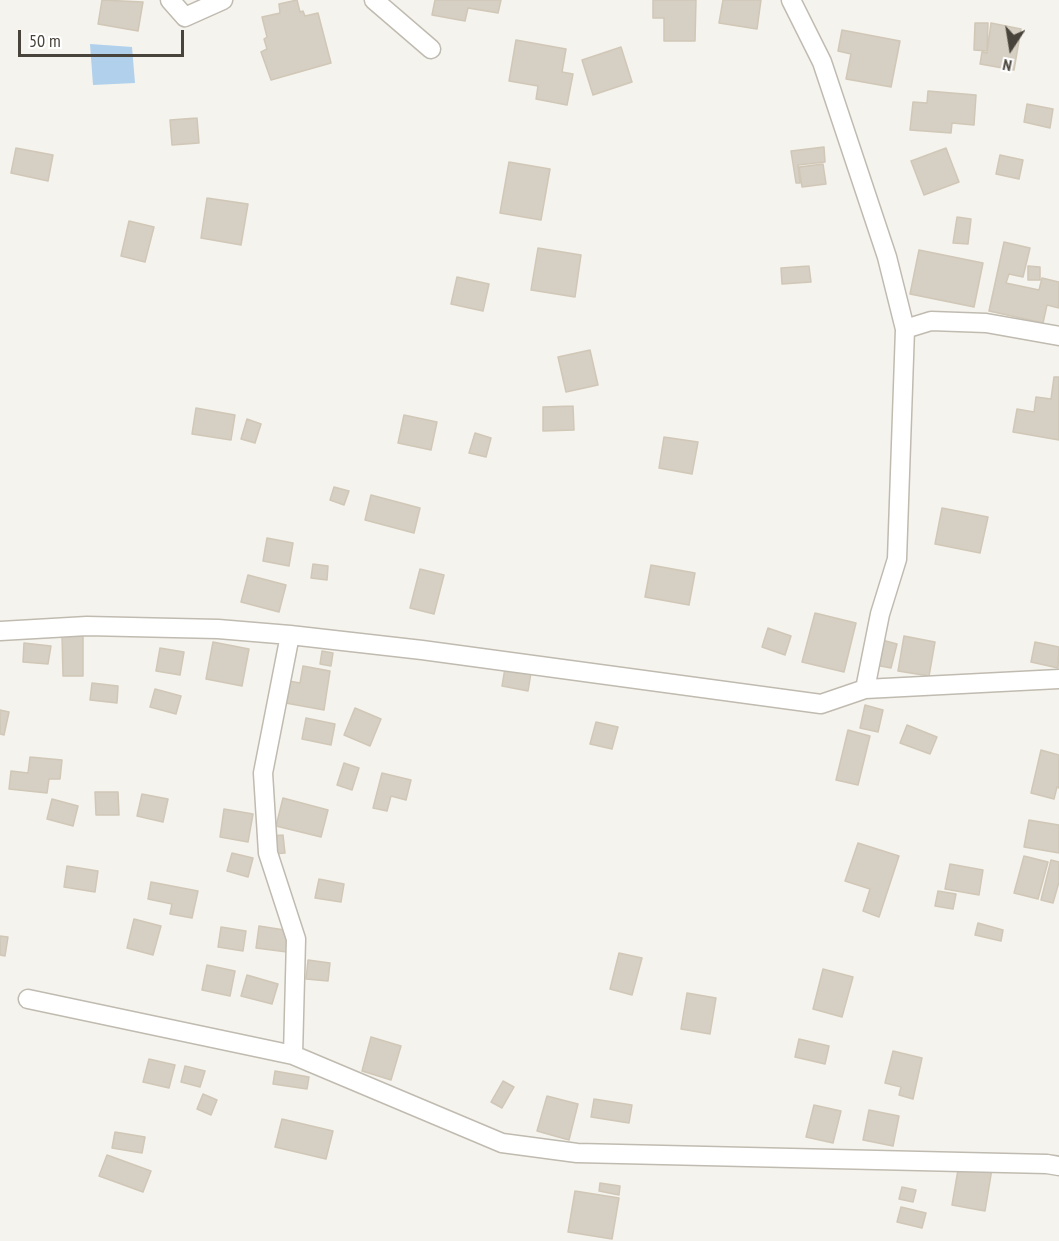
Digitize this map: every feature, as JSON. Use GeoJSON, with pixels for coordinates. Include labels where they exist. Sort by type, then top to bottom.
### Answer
{"type":"FeatureCollection","features":[{"type":"Feature","properties":{"kind":"street"},"geometry":{"type":"LineString","coordinates":[[170,0],[185,17],[223,0]]}},
{"type":"Feature","properties":{"kind":"street"},"geometry":{"type":"LineString","coordinates":[[374,0],[431,49]]}},
{"type":"Feature","properties":{"kind":"street"},"geometry":{"type":"LineString","coordinates":[[791,0],[822,62],[887,257],[905,329],[897,559],[880,614],[865,689]]}},
{"type":"Feature","properties":{"kind":"street"},"geometry":{"type":"LineString","coordinates":[[905,329],[931,321],[986,323],[1059,336]]}},
{"type":"Feature","properties":{"kind":"street"},"geometry":{"type":"LineString","coordinates":[[0,631],[87,626],[218,629],[290,634],[821,704],[865,689],[1059,679]]}},
{"type":"Feature","properties":{"kind":"street"},"geometry":{"type":"LineString","coordinates":[[290,634],[264,773],[268,853],[296,939],[293,1055]]}},
{"type":"Feature","properties":{"kind":"street"},"geometry":{"type":"LineString","coordinates":[[28,999],[293,1055],[502,1143],[578,1153],[1059,1166]]}},
{"type":"Feature","properties":{"kind":"water"},"geometry":{"type":"Polygon","coordinates":[[[90,44],[132,47],[135,83],[93,85],[90,44]]]}},
{"type":"Feature","properties":{"kind":"building"},"geometry":{"type":"Polygon","coordinates":[[[102,0],[143,2],[138,31],[98,24],[102,0]]]}},
{"type":"Feature","properties":{"kind":"building"},"geometry":{"type":"Polygon","coordinates":[[[297,0],[300,12],[303,11],[305,16],[318,13],[331,63],[271,80],[261,52],[267,49],[264,39],[267,37],[262,17],[280,13],[279,4],[297,0]]]}},
{"type":"Feature","properties":{"kind":"building"},"geometry":{"type":"Polygon","coordinates":[[[435,0],[501,0],[498,13],[468,8],[465,21],[432,15],[435,0]]]}},
{"type":"Feature","properties":{"kind":"building"},"geometry":{"type":"Polygon","coordinates":[[[653,0],[696,0],[695,41],[664,41],[664,18],[653,18],[653,0]]]}},
{"type":"Feature","properties":{"kind":"building"},"geometry":{"type":"Polygon","coordinates":[[[723,0],[761,0],[757,29],[719,23],[723,0]]]}},
{"type":"Feature","properties":{"kind":"building"},"geometry":{"type":"Polygon","coordinates":[[[975,23],[988,23],[987,51],[974,50],[975,23]]]}},
{"type":"Feature","properties":{"kind":"building"},"geometry":{"type":"Polygon","coordinates":[[[991,23],[1021,29],[1014,70],[980,64],[982,52],[987,53],[991,23]]]}},
{"type":"Feature","properties":{"kind":"building"},"geometry":{"type":"Polygon","coordinates":[[[842,30],[900,41],[891,87],[846,79],[851,54],[838,51],[842,30]]]}},
{"type":"Feature","properties":{"kind":"building"},"geometry":{"type":"Polygon","coordinates":[[[516,40],[566,49],[562,72],[573,74],[567,105],[536,99],[538,86],[509,81],[516,40]]]}},
{"type":"Feature","properties":{"kind":"building"},"geometry":{"type":"Polygon","coordinates":[[[621,47],[632,82],[593,95],[582,60],[621,47]]]}},
{"type":"Feature","properties":{"kind":"building"},"geometry":{"type":"Polygon","coordinates":[[[928,91],[976,95],[974,125],[952,123],[951,133],[910,130],[913,102],[927,103],[928,91]]]}},
{"type":"Feature","properties":{"kind":"building"},"geometry":{"type":"Polygon","coordinates":[[[1027,104],[1053,109],[1050,128],[1024,122],[1027,104]]]}},
{"type":"Feature","properties":{"kind":"building"},"geometry":{"type":"Polygon","coordinates":[[[197,118],[199,143],[172,145],[170,120],[197,118]]]}},
{"type":"Feature","properties":{"kind":"building"},"geometry":{"type":"Polygon","coordinates":[[[824,147],[825,162],[798,165],[800,183],[796,183],[791,151],[824,147]]]}},
{"type":"Feature","properties":{"kind":"building"},"geometry":{"type":"Polygon","coordinates":[[[16,148],[53,155],[48,181],[11,173],[16,148]]]}},
{"type":"Feature","properties":{"kind":"building"},"geometry":{"type":"Polygon","coordinates":[[[946,148],[959,182],[924,195],[911,161],[946,148]]]}},
{"type":"Feature","properties":{"kind":"building"},"geometry":{"type":"Polygon","coordinates":[[[1000,155],[1023,160],[1019,179],[996,174],[1000,155]]]}},
{"type":"Feature","properties":{"kind":"building"},"geometry":{"type":"Polygon","coordinates":[[[509,162],[550,169],[541,220],[500,213],[509,162]]]}},
{"type":"Feature","properties":{"kind":"building"},"geometry":{"type":"Polygon","coordinates":[[[823,164],[826,184],[802,187],[799,167],[823,164]]]}},
{"type":"Feature","properties":{"kind":"building"},"geometry":{"type":"Polygon","coordinates":[[[207,198],[248,204],[241,245],[201,238],[207,198]]]}},
{"type":"Feature","properties":{"kind":"building"},"geometry":{"type":"Polygon","coordinates":[[[957,217],[971,219],[968,244],[953,243],[957,217]]]}},
{"type":"Feature","properties":{"kind":"building"},"geometry":{"type":"Polygon","coordinates":[[[129,221],[154,227],[145,262],[121,256],[129,221]]]}},
{"type":"Feature","properties":{"kind":"building"},"geometry":{"type":"Polygon","coordinates":[[[1004,242],[1030,248],[1023,277],[1009,274],[1006,283],[1039,290],[1042,278],[1059,282],[1059,308],[1047,305],[1043,323],[989,311],[1004,242]]]}},
{"type":"Feature","properties":{"kind":"building"},"geometry":{"type":"Polygon","coordinates":[[[538,248],[581,255],[575,297],[531,290],[538,248]]]}},
{"type":"Feature","properties":{"kind":"building"},"geometry":{"type":"Polygon","coordinates":[[[919,250],[983,263],[974,307],[910,294],[919,250]]]}},
{"type":"Feature","properties":{"kind":"building"},"geometry":{"type":"Polygon","coordinates":[[[809,266],[811,282],[782,284],[781,268],[809,266]]]}},
{"type":"Feature","properties":{"kind":"building"},"geometry":{"type":"Polygon","coordinates":[[[1028,266],[1040,267],[1040,280],[1028,280],[1028,266]]]}},
{"type":"Feature","properties":{"kind":"building"},"geometry":{"type":"Polygon","coordinates":[[[457,277],[489,284],[483,311],[451,304],[457,277]]]}},
{"type":"Feature","properties":{"kind":"building"},"geometry":{"type":"Polygon","coordinates":[[[590,350],[598,385],[566,392],[558,357],[590,350]]]}},
{"type":"Feature","properties":{"kind":"building"},"geometry":{"type":"Polygon","coordinates":[[[1054,377],[1059,377],[1059,440],[1013,432],[1017,409],[1034,412],[1036,397],[1051,399],[1054,377]]]}},
{"type":"Feature","properties":{"kind":"building"},"geometry":{"type":"Polygon","coordinates":[[[573,406],[574,430],[543,431],[543,407],[573,406]]]}},
{"type":"Feature","properties":{"kind":"building"},"geometry":{"type":"Polygon","coordinates":[[[196,408],[235,415],[231,440],[192,434],[196,408]]]}},
{"type":"Feature","properties":{"kind":"building"},"geometry":{"type":"Polygon","coordinates":[[[404,415],[437,422],[431,450],[398,443],[404,415]]]}},
{"type":"Feature","properties":{"kind":"building"},"geometry":{"type":"Polygon","coordinates":[[[247,419],[261,424],[255,443],[241,439],[247,419]]]}},
{"type":"Feature","properties":{"kind":"building"},"geometry":{"type":"Polygon","coordinates":[[[475,433],[491,438],[486,457],[469,453],[475,433]]]}},
{"type":"Feature","properties":{"kind":"building"},"geometry":{"type":"Polygon","coordinates":[[[664,437],[698,442],[692,474],[659,468],[664,437]]]}},
{"type":"Feature","properties":{"kind":"building"},"geometry":{"type":"Polygon","coordinates":[[[334,487],[349,491],[344,505],[330,500],[334,487]]]}},
{"type":"Feature","properties":{"kind":"building"},"geometry":{"type":"Polygon","coordinates":[[[371,495],[420,508],[414,533],[365,520],[371,495]]]}},
{"type":"Feature","properties":{"kind":"building"},"geometry":{"type":"Polygon","coordinates":[[[942,508],[988,517],[980,553],[935,544],[942,508]]]}},
{"type":"Feature","properties":{"kind":"building"},"geometry":{"type":"Polygon","coordinates":[[[267,538],[293,543],[289,566],[263,561],[267,538]]]}},
{"type":"Feature","properties":{"kind":"building"},"geometry":{"type":"Polygon","coordinates":[[[313,564],[328,566],[327,580],[311,578],[313,564]]]}},
{"type":"Feature","properties":{"kind":"building"},"geometry":{"type":"Polygon","coordinates":[[[651,565],[695,573],[689,605],[645,597],[651,565]]]}},
{"type":"Feature","properties":{"kind":"building"},"geometry":{"type":"Polygon","coordinates":[[[420,569],[444,575],[434,614],[410,608],[420,569]]]}},
{"type":"Feature","properties":{"kind":"building"},"geometry":{"type":"Polygon","coordinates":[[[248,575],[286,585],[279,612],[241,602],[248,575]]]}},
{"type":"Feature","properties":{"kind":"building"},"geometry":{"type":"Polygon","coordinates":[[[815,613],[856,623],[844,672],[802,662],[815,613]]]}},
{"type":"Feature","properties":{"kind":"building"},"geometry":{"type":"Polygon","coordinates":[[[768,628],[791,636],[785,655],[762,647],[768,628]]]}},
{"type":"Feature","properties":{"kind":"building"},"geometry":{"type":"Polygon","coordinates":[[[62,635],[83,635],[83,676],[63,676],[62,635]]]}},
{"type":"Feature","properties":{"kind":"building"},"geometry":{"type":"Polygon","coordinates":[[[904,636],[935,642],[929,676],[898,671],[904,636]]]}},
{"type":"Feature","properties":{"kind":"building"},"geometry":{"type":"Polygon","coordinates":[[[882,640],[897,644],[891,668],[875,665],[882,640]]]}},
{"type":"Feature","properties":{"kind":"building"},"geometry":{"type":"Polygon","coordinates":[[[213,642],[249,649],[242,686],[206,679],[213,642]]]}},
{"type":"Feature","properties":{"kind":"building"},"geometry":{"type":"Polygon","coordinates":[[[1035,642],[1059,647],[1058,668],[1031,662],[1035,642]]]}},
{"type":"Feature","properties":{"kind":"building"},"geometry":{"type":"Polygon","coordinates":[[[24,643],[51,646],[48,664],[23,662],[24,643]]]}},
{"type":"Feature","properties":{"kind":"building"},"geometry":{"type":"Polygon","coordinates":[[[160,648],[184,652],[180,675],[156,671],[160,648]]]}},
{"type":"Feature","properties":{"kind":"building"},"geometry":{"type":"Polygon","coordinates":[[[322,651],[333,653],[331,666],[320,664],[322,651]]]}},
{"type":"Feature","properties":{"kind":"building"},"geometry":{"type":"Polygon","coordinates":[[[303,666],[330,671],[324,710],[280,702],[284,680],[300,683],[303,666]]]}},
{"type":"Feature","properties":{"kind":"building"},"geometry":{"type":"Polygon","coordinates":[[[505,668],[531,673],[528,691],[502,686],[505,668]]]}},
{"type":"Feature","properties":{"kind":"building"},"geometry":{"type":"Polygon","coordinates":[[[92,683],[118,686],[117,703],[90,700],[92,683]]]}},
{"type":"Feature","properties":{"kind":"building"},"geometry":{"type":"Polygon","coordinates":[[[155,689],[181,696],[176,714],[150,707],[155,689]]]}},
{"type":"Feature","properties":{"kind":"building"},"geometry":{"type":"Polygon","coordinates":[[[865,705],[883,710],[878,732],[860,728],[865,705]]]}},
{"type":"Feature","properties":{"kind":"building"},"geometry":{"type":"Polygon","coordinates":[[[355,708],[381,719],[370,746],[344,735],[355,708]]]}},
{"type":"Feature","properties":{"kind":"building"},"geometry":{"type":"Polygon","coordinates":[[[0,710],[9,712],[4,735],[0,734],[0,710]]]}},
{"type":"Feature","properties":{"kind":"building"},"geometry":{"type":"Polygon","coordinates":[[[306,718],[335,724],[331,745],[302,739],[306,718]]]}},
{"type":"Feature","properties":{"kind":"building"},"geometry":{"type":"Polygon","coordinates":[[[596,722],[618,727],[612,749],[590,744],[596,722]]]}},
{"type":"Feature","properties":{"kind":"building"},"geometry":{"type":"Polygon","coordinates":[[[907,725],[937,737],[930,754],[900,743],[907,725]]]}},
{"type":"Feature","properties":{"kind":"building"},"geometry":{"type":"Polygon","coordinates":[[[848,730],[870,736],[858,785],[836,780],[848,730]]]}},
{"type":"Feature","properties":{"kind":"building"},"geometry":{"type":"Polygon","coordinates":[[[1041,750],[1059,755],[1059,788],[1057,787],[1054,799],[1031,793],[1041,750]]]}},
{"type":"Feature","properties":{"kind":"building"},"geometry":{"type":"Polygon","coordinates":[[[30,757],[62,760],[60,779],[49,779],[47,793],[9,789],[11,771],[28,773],[30,757]]]}},
{"type":"Feature","properties":{"kind":"building"},"geometry":{"type":"Polygon","coordinates":[[[344,763],[359,768],[352,790],[337,785],[344,763]]]}},
{"type":"Feature","properties":{"kind":"building"},"geometry":{"type":"Polygon","coordinates":[[[382,773],[411,780],[406,800],[391,796],[387,811],[373,808],[382,773]]]}},
{"type":"Feature","properties":{"kind":"building"},"geometry":{"type":"Polygon","coordinates":[[[95,792],[118,792],[119,815],[96,815],[95,792]]]}},
{"type":"Feature","properties":{"kind":"building"},"geometry":{"type":"Polygon","coordinates":[[[142,794],[168,799],[163,822],[137,816],[142,794]]]}},
{"type":"Feature","properties":{"kind":"building"},"geometry":{"type":"Polygon","coordinates":[[[283,798],[328,810],[321,837],[276,826],[283,798]]]}},
{"type":"Feature","properties":{"kind":"building"},"geometry":{"type":"Polygon","coordinates":[[[52,799],[78,806],[73,826],[47,819],[52,799]]]}},
{"type":"Feature","properties":{"kind":"building"},"geometry":{"type":"Polygon","coordinates":[[[224,809],[253,814],[248,842],[220,837],[224,809]]]}},
{"type":"Feature","properties":{"kind":"building"},"geometry":{"type":"Polygon","coordinates":[[[1029,820],[1059,825],[1059,853],[1024,847],[1029,820]]]}},
{"type":"Feature","properties":{"kind":"building"},"geometry":{"type":"Polygon","coordinates":[[[283,835],[285,853],[271,854],[269,836],[283,835]]]}},
{"type":"Feature","properties":{"kind":"building"},"geometry":{"type":"Polygon","coordinates":[[[858,843],[899,856],[879,917],[863,911],[870,889],[845,881],[858,843]]]}},
{"type":"Feature","properties":{"kind":"building"},"geometry":{"type":"Polygon","coordinates":[[[232,853],[253,858],[248,877],[227,871],[232,853]]]}},
{"type":"Feature","properties":{"kind":"building"},"geometry":{"type":"Polygon","coordinates":[[[1024,856],[1048,862],[1038,899],[1014,893],[1024,856]]]}},
{"type":"Feature","properties":{"kind":"building"},"geometry":{"type":"Polygon","coordinates":[[[1051,860],[1059,862],[1059,882],[1053,903],[1041,900],[1051,860]]]}},
{"type":"Feature","properties":{"kind":"building"},"geometry":{"type":"Polygon","coordinates":[[[950,864],[983,870],[979,895],[945,889],[950,864]]]}},
{"type":"Feature","properties":{"kind":"building"},"geometry":{"type":"Polygon","coordinates":[[[67,866],[98,871],[95,892],[64,887],[67,866]]]}},
{"type":"Feature","properties":{"kind":"building"},"geometry":{"type":"Polygon","coordinates":[[[319,879],[344,884],[341,902],[315,898],[319,879]]]}},
{"type":"Feature","properties":{"kind":"building"},"geometry":{"type":"Polygon","coordinates":[[[151,882],[198,891],[192,918],[170,914],[172,904],[148,899],[151,882]]]}},
{"type":"Feature","properties":{"kind":"building"},"geometry":{"type":"Polygon","coordinates":[[[938,891],[956,894],[953,909],[935,906],[938,891]]]}},
{"type":"Feature","properties":{"kind":"building"},"geometry":{"type":"Polygon","coordinates":[[[134,919],[161,926],[153,955],[127,948],[134,919]]]}},
{"type":"Feature","properties":{"kind":"building"},"geometry":{"type":"Polygon","coordinates":[[[978,923],[1003,930],[1001,941],[975,935],[978,923]]]}},
{"type":"Feature","properties":{"kind":"building"},"geometry":{"type":"Polygon","coordinates":[[[259,926],[291,931],[287,952],[256,948],[259,926]]]}},
{"type":"Feature","properties":{"kind":"building"},"geometry":{"type":"Polygon","coordinates":[[[221,927],[246,931],[243,951],[218,947],[221,927]]]}},
{"type":"Feature","properties":{"kind":"building"},"geometry":{"type":"Polygon","coordinates":[[[0,936],[8,937],[5,956],[0,955],[0,936]]]}},
{"type":"Feature","properties":{"kind":"building"},"geometry":{"type":"Polygon","coordinates":[[[619,953],[642,958],[632,995],[610,989],[619,953]]]}},
{"type":"Feature","properties":{"kind":"building"},"geometry":{"type":"Polygon","coordinates":[[[308,960],[330,963],[328,981],[306,979],[308,960]]]}},
{"type":"Feature","properties":{"kind":"building"},"geometry":{"type":"Polygon","coordinates":[[[207,965],[235,971],[230,996],[202,990],[207,965]]]}},
{"type":"Feature","properties":{"kind":"building"},"geometry":{"type":"Polygon","coordinates":[[[823,969],[853,977],[842,1017],[813,1009],[823,969]]]}},
{"type":"Feature","properties":{"kind":"building"},"geometry":{"type":"Polygon","coordinates":[[[247,975],[278,984],[272,1004],[241,996],[247,975]]]}},
{"type":"Feature","properties":{"kind":"building"},"geometry":{"type":"Polygon","coordinates":[[[687,993],[716,998],[710,1034],[681,1029],[687,993]]]}},
{"type":"Feature","properties":{"kind":"building"},"geometry":{"type":"Polygon","coordinates":[[[371,1037],[401,1046],[391,1080],[362,1071],[371,1037]]]}},
{"type":"Feature","properties":{"kind":"building"},"geometry":{"type":"Polygon","coordinates":[[[799,1039],[829,1046],[825,1064],[795,1057],[799,1039]]]}},
{"type":"Feature","properties":{"kind":"building"},"geometry":{"type":"Polygon","coordinates":[[[893,1051],[922,1058],[913,1099],[899,1095],[901,1087],[885,1083],[893,1051]]]}},
{"type":"Feature","properties":{"kind":"building"},"geometry":{"type":"Polygon","coordinates":[[[149,1059],[175,1065],[169,1088],[143,1082],[149,1059]]]}},
{"type":"Feature","properties":{"kind":"building"},"geometry":{"type":"Polygon","coordinates":[[[185,1066],[205,1071],[200,1087],[181,1082],[185,1066]]]}},
{"type":"Feature","properties":{"kind":"building"},"geometry":{"type":"Polygon","coordinates":[[[275,1071],[309,1077],[307,1089],[273,1084],[275,1071]]]}},
{"type":"Feature","properties":{"kind":"building"},"geometry":{"type":"Polygon","coordinates":[[[503,1081],[514,1087],[502,1108],[491,1102],[503,1081]]]}},
{"type":"Feature","properties":{"kind":"building"},"geometry":{"type":"Polygon","coordinates":[[[203,1094],[217,1100],[211,1115],[197,1109],[203,1094]]]}},
{"type":"Feature","properties":{"kind":"building"},"geometry":{"type":"Polygon","coordinates":[[[547,1096],[578,1104],[569,1140],[537,1131],[547,1096]]]}},
{"type":"Feature","properties":{"kind":"building"},"geometry":{"type":"Polygon","coordinates":[[[594,1099],[632,1105],[629,1123],[591,1117],[594,1099]]]}},
{"type":"Feature","properties":{"kind":"building"},"geometry":{"type":"Polygon","coordinates":[[[814,1105],[841,1111],[833,1143],[806,1137],[814,1105]]]}},
{"type":"Feature","properties":{"kind":"building"},"geometry":{"type":"Polygon","coordinates":[[[869,1110],[899,1116],[893,1146],[863,1140],[869,1110]]]}},
{"type":"Feature","properties":{"kind":"building"},"geometry":{"type":"Polygon","coordinates":[[[282,1119],[333,1131],[326,1159],[275,1147],[282,1119]]]}},
{"type":"Feature","properties":{"kind":"building"},"geometry":{"type":"Polygon","coordinates":[[[115,1132],[145,1137],[142,1153],[112,1148],[115,1132]]]}},
{"type":"Feature","properties":{"kind":"building"},"geometry":{"type":"Polygon","coordinates":[[[107,1155],[151,1171],[143,1192],[99,1176],[107,1155]]]}},
{"type":"Feature","properties":{"kind":"building"},"geometry":{"type":"Polygon","coordinates":[[[959,1164],[992,1169],[985,1211],[952,1205],[959,1164]]]}},
{"type":"Feature","properties":{"kind":"building"},"geometry":{"type":"Polygon","coordinates":[[[600,1183],[620,1186],[619,1195],[599,1191],[600,1183]]]}},
{"type":"Feature","properties":{"kind":"building"},"geometry":{"type":"Polygon","coordinates":[[[902,1187],[916,1190],[913,1202],[899,1199],[902,1187]]]}},
{"type":"Feature","properties":{"kind":"building"},"geometry":{"type":"Polygon","coordinates":[[[575,1191],[619,1198],[612,1239],[568,1232],[575,1191]]]}},
{"type":"Feature","properties":{"kind":"building"},"geometry":{"type":"Polygon","coordinates":[[[901,1207],[926,1213],[922,1228],[897,1222],[901,1207]]]}}]}
